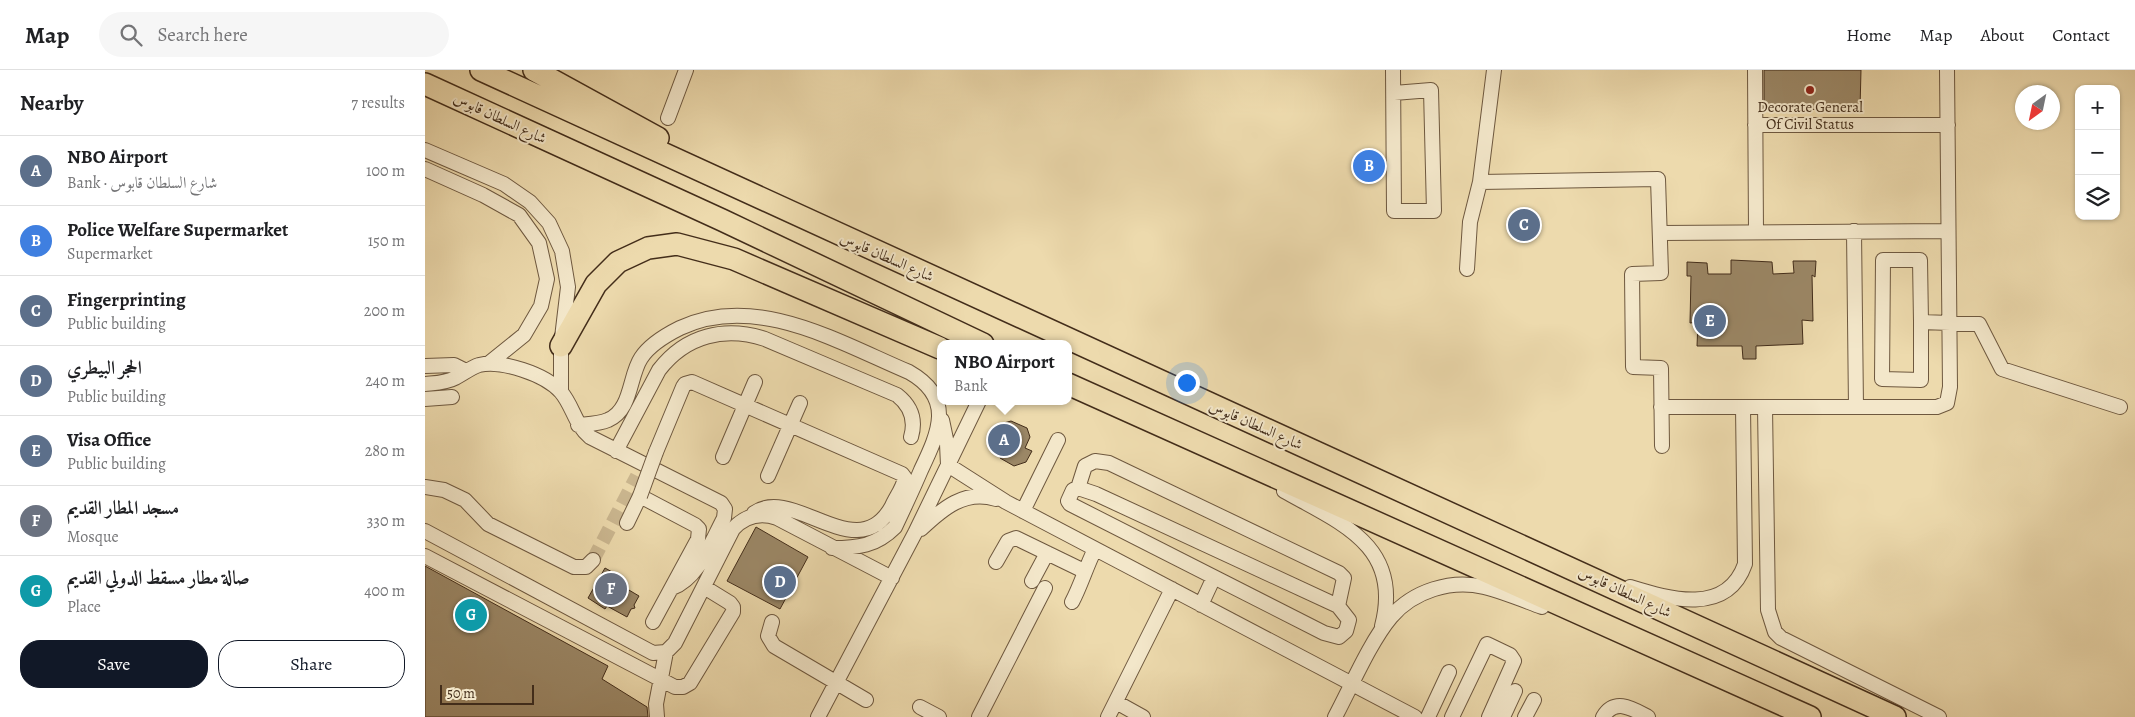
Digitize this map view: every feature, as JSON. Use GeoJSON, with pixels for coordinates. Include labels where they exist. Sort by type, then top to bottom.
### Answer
{"type":"FeatureCollection","features":[{"type":"Feature","properties":{"kind":"highway","name":"شارع السلطان قابوس"},"geometry":{"type":"LineString","coordinates":[[481,70],[1071,340]]}},
{"type":"Feature","properties":{"kind":"highway"},"geometry":{"type":"LineString","coordinates":[[534,70],[798,216]]}},
{"type":"Feature","properties":{"kind":"highway","name":"شارع السلطان قابوس"},"geometry":{"type":"LineString","coordinates":[[425,84],[722,220],[975,340]]}},
{"type":"Feature","properties":{"kind":"highway"},"geometry":{"type":"LineString","coordinates":[[561,346],[596,284],[618,262],[649,248],[677,244],[734,259],[937,347]]}},
{"type":"Feature","properties":{"kind":"highway","name":"شارع السلطان قابوس"},"geometry":{"type":"LineString","coordinates":[[1072,341],[1895,717]]}},
{"type":"Feature","properties":{"kind":"highway"},"geometry":{"type":"LineString","coordinates":[[1072,386],[1810,717]]}},
{"type":"Feature","properties":{"kind":"street"},"geometry":{"type":"LineString","coordinates":[[667,118],[686,70]]}},
{"type":"Feature","properties":{"kind":"street"},"geometry":{"type":"LineString","coordinates":[[1393,70],[1394,211],[1434,210],[1431,90],[1394,93]]}},
{"type":"Feature","properties":{"kind":"street"},"geometry":{"type":"LineString","coordinates":[[1467,269],[1470,222],[1480,182],[1494,70]]}},
{"type":"Feature","properties":{"kind":"street"},"geometry":{"type":"LineString","coordinates":[[1755,70],[1756,232]]}},
{"type":"Feature","properties":{"kind":"street"},"geometry":{"type":"LineString","coordinates":[[1661,408],[1937,407],[1947,403],[1950,387],[1947,70]]}},
{"type":"Feature","properties":{"kind":"street"},"geometry":{"type":"LineString","coordinates":[[1755,125],[1947,125]]}},
{"type":"Feature","properties":{"kind":"street"},"geometry":{"type":"LineString","coordinates":[[425,150],[504,184],[530,202],[549,223],[561,251],[568,287],[561,346],[561,392],[578,425],[590,437],[615,451],[640,470],[711,498],[723,506],[724,518],[692,574],[683,583],[672,588]]}},
{"type":"Feature","properties":{"kind":"street"},"geometry":{"type":"LineString","coordinates":[[425,169],[483,195],[519,215],[539,243],[547,279],[541,306],[524,335],[488,364]]}},
{"type":"Feature","properties":{"kind":"street"},"geometry":{"type":"LineString","coordinates":[[1480,182],[1658,179],[1661,273],[1632,274],[1633,367],[1661,368],[1662,446]]}},
{"type":"Feature","properties":{"kind":"street"},"geometry":{"type":"LineString","coordinates":[[1854,231],[1856,407]]}},
{"type":"Feature","properties":{"kind":"street"},"geometry":{"type":"LineString","coordinates":[[1661,233],[1948,231]]}},
{"type":"Feature","properties":{"kind":"street"},"geometry":{"type":"LineString","coordinates":[[1883,260],[1920,260],[1921,322],[1921,380],[1882,379],[1883,260]]}},
{"type":"Feature","properties":{"kind":"street"},"geometry":{"type":"LineString","coordinates":[[578,425],[603,422],[620,412],[637,364],[647,350],[659,341],[671,333],[696,323],[736,316],[765,318],[792,323],[909,372],[925,384],[937,403]]}},
{"type":"Feature","properties":{"kind":"street"},"geometry":{"type":"LineString","coordinates":[[1921,322],[1979,324],[2002,369],[2119,407]]}},
{"type":"Feature","properties":{"kind":"street"},"geometry":{"type":"LineString","coordinates":[[615,451],[659,370],[667,359],[691,342],[709,335],[728,333],[747,334],[765,339],[897,395],[908,406],[912,414],[914,422],[911,437]]}},
{"type":"Feature","properties":{"kind":"street"},"geometry":{"type":"LineString","coordinates":[[425,384],[448,381],[477,366],[488,364],[509,366],[531,373],[561,392]]}},
{"type":"Feature","properties":{"kind":"street"},"geometry":{"type":"LineString","coordinates":[[425,366],[454,365],[466,371]]}},
{"type":"Feature","properties":{"kind":"street"},"geometry":{"type":"LineString","coordinates":[[627,523],[640,496],[656,452],[685,384],[692,382],[902,474],[905,481],[885,517],[868,528],[847,529],[771,506],[759,509],[733,529],[675,643],[666,652],[656,704],[657,717]]}},
{"type":"Feature","properties":{"kind":"street"},"geometry":{"type":"LineString","coordinates":[[723,457],[755,382]]}},
{"type":"Feature","properties":{"kind":"street"},"geometry":{"type":"LineString","coordinates":[[425,399],[452,397]]}},
{"type":"Feature","properties":{"kind":"street"},"geometry":{"type":"LineString","coordinates":[[768,476],[800,403]]}},
{"type":"Feature","properties":{"kind":"street"},"geometry":{"type":"LineString","coordinates":[[938,405],[945,428],[948,465]]}},
{"type":"Feature","properties":{"kind":"street"},"geometry":{"type":"LineString","coordinates":[[818,717],[915,533],[977,405]]}},
{"type":"Feature","properties":{"kind":"street"},"geometry":{"type":"LineString","coordinates":[[1577,570],[1647,592],[1685,600],[1702,600],[1714,597],[1735,582],[1745,564],[1743,407]]}},
{"type":"Feature","properties":{"kind":"street"},"geometry":{"type":"LineString","coordinates":[[1765,407],[1768,610],[1775,632],[1781,638],[1939,717]]}},
{"type":"Feature","properties":{"kind":"street"},"geometry":{"type":"LineString","coordinates":[[832,548],[868,545],[878,541],[895,527],[936,439],[940,420],[939,410]]}},
{"type":"Feature","properties":{"kind":"street"},"geometry":{"type":"LineString","coordinates":[[1023,511],[1058,440]]}},
{"type":"Feature","properties":{"kind":"street"},"geometry":{"type":"LineString","coordinates":[[1205,447],[1344,524],[1361,537],[1374,553],[1383,572],[1387,593],[1385,614],[1380,634]]}},
{"type":"Feature","properties":{"kind":"street"},"geometry":{"type":"LineString","coordinates":[[1078,488],[1085,466],[1095,461],[1109,463],[1339,573],[1344,578],[1338,606]]}},
{"type":"Feature","properties":{"kind":"street"},"geometry":{"type":"LineString","coordinates":[[948,465],[1023,511],[1415,717]]}},
{"type":"Feature","properties":{"kind":"street"},"geometry":{"type":"LineString","coordinates":[[425,487],[444,490],[465,500],[488,524],[574,567],[586,567],[593,560]]}},
{"type":"Feature","properties":{"kind":"street"},"geometry":{"type":"LineString","coordinates":[[1078,488],[1096,494],[1338,606],[1349,620],[1346,631],[1339,637],[1324,632],[1070,504],[1068,501],[1069,496],[1073,490],[1078,488]]}},
{"type":"Feature","properties":{"kind":"street"},"geometry":{"type":"LineString","coordinates":[[640,496],[695,525],[699,529],[700,536],[653,622]]}},
{"type":"Feature","properties":{"kind":"street"},"geometry":{"type":"LineString","coordinates":[[915,533],[946,506],[954,502],[980,496],[1007,502]]}},
{"type":"Feature","properties":{"kind":"street"},"geometry":{"type":"LineString","coordinates":[[710,514],[712,508],[711,498]]}},
{"type":"Feature","properties":{"kind":"street"},"geometry":{"type":"LineString","coordinates":[[750,517],[770,516],[892,578]]}},
{"type":"Feature","properties":{"kind":"street"},"geometry":{"type":"LineString","coordinates":[[425,531],[647,651],[653,653],[666,652]]}},
{"type":"Feature","properties":{"kind":"street"},"geometry":{"type":"LineString","coordinates":[[996,562],[1008,541],[1013,538],[1084,571]]}},
{"type":"Feature","properties":{"kind":"street"},"geometry":{"type":"LineString","coordinates":[[1072,602],[1081,586],[1084,571],[1100,551]]}},
{"type":"Feature","properties":{"kind":"street"},"geometry":{"type":"LineString","coordinates":[[1081,586],[1089,580],[1100,551]]}},
{"type":"Feature","properties":{"kind":"street"},"geometry":{"type":"LineString","coordinates":[[1032,581],[1047,553]]}},
{"type":"Feature","properties":{"kind":"street"},"geometry":{"type":"LineString","coordinates":[[425,556],[660,681],[679,688],[690,683],[733,612],[731,603],[704,587]]}},
{"type":"Feature","properties":{"kind":"street"},"geometry":{"type":"LineString","coordinates":[[1201,605],[1214,577]]}},
{"type":"Feature","properties":{"kind":"street"},"geometry":{"type":"LineString","coordinates":[[1335,717],[1391,617],[1406,603],[1437,588],[1464,585],[1484,587],[1640,640]]}},
{"type":"Feature","properties":{"kind":"street"},"geometry":{"type":"LineString","coordinates":[[979,717],[1045,588]]}},
{"type":"Feature","properties":{"kind":"street"},"geometry":{"type":"LineString","coordinates":[[1109,717],[1172,589]]}},
{"type":"Feature","properties":{"kind":"street"},"geometry":{"type":"LineString","coordinates":[[772,622],[768,636],[774,646],[865,700]]}},
{"type":"Feature","properties":{"kind":"street"},"geometry":{"type":"LineString","coordinates":[[1452,717],[1487,644],[1510,655],[1514,661],[1489,717]]}},
{"type":"Feature","properties":{"kind":"street"},"geometry":{"type":"LineString","coordinates":[[1428,717],[1449,672]]}},
{"type":"Feature","properties":{"kind":"street"},"geometry":{"type":"LineString","coordinates":[[1503,717],[1515,691]]}},
{"type":"Feature","properties":{"kind":"street"},"geometry":{"type":"LineString","coordinates":[[1525,717],[1534,700]]}},
{"type":"Feature","properties":{"kind":"street"},"geometry":{"type":"LineString","coordinates":[[1116,702],[1143,717]]}},
{"type":"Feature","properties":{"kind":"street"},"geometry":{"type":"LineString","coordinates":[[1603,717],[1611,708],[1619,706],[1627,707],[1648,717]]}},
{"type":"Feature","properties":{"kind":"building","name":"Decorate General Of Civil Status"},"geometry":{"type":"Polygon","coordinates":[[[1764,70],[1861,70],[1860,109],[1764,110],[1764,70]]]}},
{"type":"Feature","properties":{"kind":"building"},"geometry":{"type":"Polygon","coordinates":[[[1731,260],[1772,262],[1773,274],[1794,273],[1793,261],[1816,261],[1815,277],[1812,275],[1813,321],[1802,320],[1803,344],[1756,346],[1756,359],[1743,359],[1742,346],[1697,346],[1698,322],[1690,323],[1691,276],[1687,276],[1687,262],[1707,263],[1708,274],[1731,274],[1731,260]]]}},
{"type":"Feature","properties":{"kind":"building"},"geometry":{"type":"Polygon","coordinates":[[[1011,421],[1027,428],[1030,437],[1025,448],[1032,451],[1026,462],[1014,466],[1000,458],[1002,454],[992,448],[990,440],[995,431],[999,433],[1004,423],[1011,421]]]}},
{"type":"Feature","properties":{"kind":"building"},"geometry":{"type":"Polygon","coordinates":[[[756,527],[808,557],[780,609],[727,581],[756,527]]]}},
{"type":"Feature","properties":{"kind":"building"},"geometry":{"type":"Polygon","coordinates":[[[425,566],[608,666],[602,679],[647,707],[648,717],[425,717],[425,566]]]}},
{"type":"Feature","properties":{"kind":"building"},"geometry":{"type":"Polygon","coordinates":[[[605,568],[621,577],[617,583],[639,596],[634,605],[635,608],[631,609],[627,617],[607,606],[605,609],[588,598],[605,568]]]}},
{"type":"Feature","properties":{"kind":"tunnel"},"geometry":{"type":"LineString","coordinates":[[593,560],[637,476]]}},
{"type":"Feature","properties":{"kind":"place","name":"Decorate General Of Civil Status"},"geometry":{"type":"Point","coordinates":[1810,90]}},
{"type":"Feature","properties":{"kind":"place","name":"Police Welfare Supermarket"},"geometry":{"type":"Point","coordinates":[1369,166]}},
{"type":"Feature","properties":{"kind":"place","name":"Fingerprinting"},"geometry":{"type":"Point","coordinates":[1524,225]}},
{"type":"Feature","properties":{"kind":"place","name":"Visa Office"},"geometry":{"type":"Point","coordinates":[1710,321]}},
{"type":"Feature","properties":{"kind":"place","name":"NBO Airport"},"geometry":{"type":"Point","coordinates":[1004,440]}},
{"type":"Feature","properties":{"kind":"place","name":"الحجر البيطري"},"geometry":{"type":"Point","coordinates":[780,582]}},
{"type":"Feature","properties":{"kind":"place","name":"مسجد المطار القديم"},"geometry":{"type":"Point","coordinates":[611,589]}},
{"type":"Feature","properties":{"kind":"place","name":"صالة مطار مسقط الدولي القديم"},"geometry":{"type":"Point","coordinates":[471,615]}}]}
